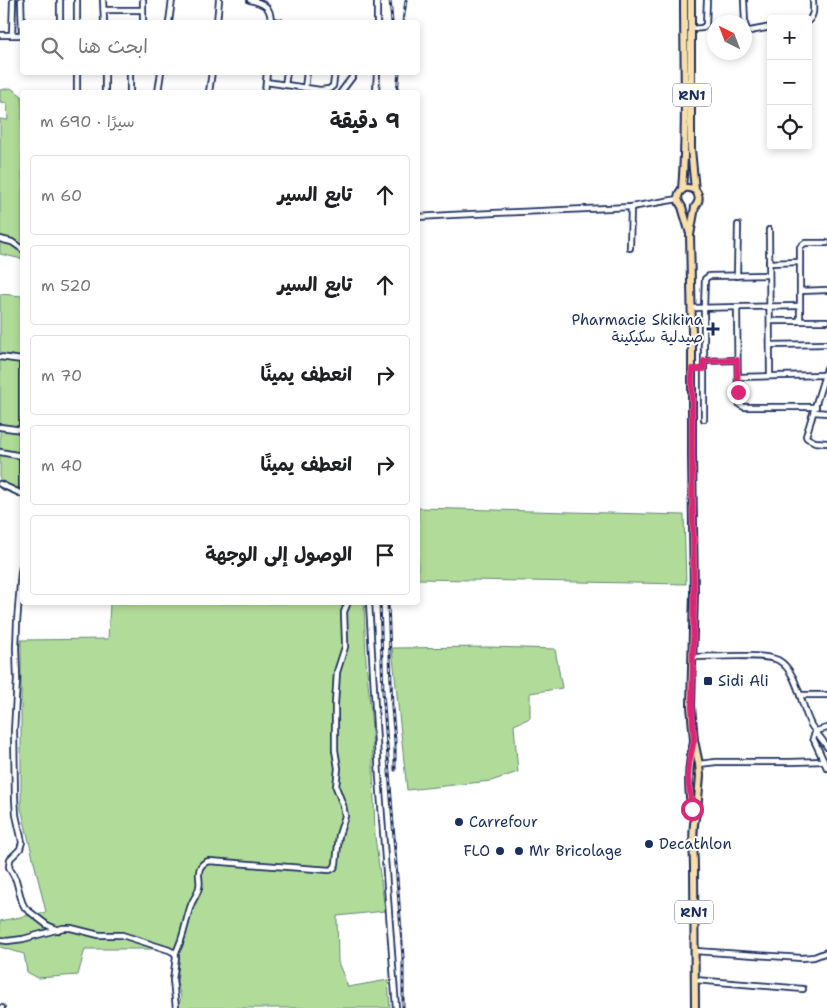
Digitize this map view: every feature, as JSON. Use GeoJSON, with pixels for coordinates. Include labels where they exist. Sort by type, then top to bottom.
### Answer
{"type":"FeatureCollection","features":[{"type":"Feature","properties":{"kind":"main road","name":"RN1"},"geometry":{"type":"LineString","coordinates":[[684,0],[684,160],[682,190],[678,198],[690,235]]}},
{"type":"Feature","properties":{"kind":"main road","name":"RN1"},"geometry":{"type":"LineString","coordinates":[[691,0],[691,149],[695,190],[699,198],[695,207],[690,235],[694,592],[692,706],[694,740],[700,776],[697,811],[694,816]]}},
{"type":"Feature","properties":{"kind":"main road"},"geometry":{"type":"LineString","coordinates":[[682,190],[691,188],[695,190]]}},
{"type":"Feature","properties":{"kind":"main road"},"geometry":{"type":"LineString","coordinates":[[682,207],[686,209],[695,207]]}},
{"type":"Feature","properties":{"kind":"main road","name":"RN1"},"geometry":{"type":"LineString","coordinates":[[694,740],[689,764],[689,786],[694,816],[695,1008]]}},
{"type":"Feature","properties":{"kind":"main road"},"geometry":{"type":"LineString","coordinates":[[689,764],[694,761],[699,764]]}},
{"type":"Feature","properties":{"kind":"main road"},"geometry":{"type":"LineString","coordinates":[[689,786],[692,788],[698,787]]}},
{"type":"Feature","properties":{"kind":"street"},"geometry":{"type":"LineString","coordinates":[[12,35],[13,0]]}},
{"type":"Feature","properties":{"kind":"street"},"geometry":{"type":"LineString","coordinates":[[21,0],[22,20]]}},
{"type":"Feature","properties":{"kind":"street"},"geometry":{"type":"LineString","coordinates":[[60,0],[60,20]]}},
{"type":"Feature","properties":{"kind":"street"},"geometry":{"type":"LineString","coordinates":[[77,0],[77,20]]}},
{"type":"Feature","properties":{"kind":"street"},"geometry":{"type":"LineString","coordinates":[[103,0],[104,20]]}},
{"type":"Feature","properties":{"kind":"street"},"geometry":{"type":"LineString","coordinates":[[143,0],[143,20]]}},
{"type":"Feature","properties":{"kind":"street"},"geometry":{"type":"LineString","coordinates":[[169,20],[172,0]]}},
{"type":"Feature","properties":{"kind":"street"},"geometry":{"type":"LineString","coordinates":[[217,20],[220,0]]}},
{"type":"Feature","properties":{"kind":"street"},"geometry":{"type":"LineString","coordinates":[[250,0],[266,6],[271,13],[271,20]]}},
{"type":"Feature","properties":{"kind":"street"},"geometry":{"type":"LineString","coordinates":[[377,0],[377,20]]}},
{"type":"Feature","properties":{"kind":"street"},"geometry":{"type":"LineString","coordinates":[[691,29],[702,28],[706,24],[707,0]]}},
{"type":"Feature","properties":{"kind":"street"},"geometry":{"type":"LineString","coordinates":[[744,0],[747,30],[767,28]]}},
{"type":"Feature","properties":{"kind":"street"},"geometry":{"type":"LineString","coordinates":[[812,16],[814,12],[813,0]]}},
{"type":"Feature","properties":{"kind":"street"},"geometry":{"type":"LineString","coordinates":[[104,10],[143,10]]}},
{"type":"Feature","properties":{"kind":"street"},"geometry":{"type":"LineString","coordinates":[[0,35],[20,35]]}},
{"type":"Feature","properties":{"kind":"street"},"geometry":{"type":"LineString","coordinates":[[78,75],[78,90]]}},
{"type":"Feature","properties":{"kind":"street"},"geometry":{"type":"LineString","coordinates":[[104,75],[105,90]]}},
{"type":"Feature","properties":{"kind":"street"},"geometry":{"type":"LineString","coordinates":[[130,75],[130,90]]}},
{"type":"Feature","properties":{"kind":"street"},"geometry":{"type":"LineString","coordinates":[[158,90],[161,75]]}},
{"type":"Feature","properties":{"kind":"street"},"geometry":{"type":"LineString","coordinates":[[209,90],[212,75]]}},
{"type":"Feature","properties":{"kind":"street"},"geometry":{"type":"LineString","coordinates":[[265,90],[267,75]]}},
{"type":"Feature","properties":{"kind":"street"},"geometry":{"type":"LineString","coordinates":[[285,85],[286,75]]}},
{"type":"Feature","properties":{"kind":"street"},"geometry":{"type":"LineString","coordinates":[[305,88],[307,75]]}},
{"type":"Feature","properties":{"kind":"street"},"geometry":{"type":"LineString","coordinates":[[329,90],[333,86],[335,75]]}},
{"type":"Feature","properties":{"kind":"street"},"geometry":{"type":"LineString","coordinates":[[376,90],[377,75]]}},
{"type":"Feature","properties":{"kind":"street"},"geometry":{"type":"LineString","coordinates":[[342,90],[352,76]]}},
{"type":"Feature","properties":{"kind":"street"},"geometry":{"type":"LineString","coordinates":[[266,82],[320,90]]}},
{"type":"Feature","properties":{"kind":"street"},"geometry":{"type":"LineString","coordinates":[[420,218],[631,207],[678,198]]}},
{"type":"Feature","properties":{"kind":"street"},"geometry":{"type":"LineString","coordinates":[[630,248],[631,207]]}},
{"type":"Feature","properties":{"kind":"street"},"geometry":{"type":"LineString","coordinates":[[737,276],[738,224]]}},
{"type":"Feature","properties":{"kind":"street"},"geometry":{"type":"LineString","coordinates":[[769,230],[770,376]]}},
{"type":"Feature","properties":{"kind":"street"},"geometry":{"type":"LineString","coordinates":[[0,239],[12,242],[20,248]]}},
{"type":"Feature","properties":{"kind":"street"},"geometry":{"type":"LineString","coordinates":[[800,321],[800,248],[803,244],[807,243],[827,243]]}},
{"type":"Feature","properties":{"kind":"street"},"geometry":{"type":"LineString","coordinates":[[769,263],[800,262]]}},
{"type":"Feature","properties":{"kind":"street"},"geometry":{"type":"LineString","coordinates":[[704,419],[704,308],[706,278],[709,276],[769,276]]}},
{"type":"Feature","properties":{"kind":"street"},"geometry":{"type":"LineString","coordinates":[[800,291],[827,290]]}},
{"type":"Feature","properties":{"kind":"street"},"geometry":{"type":"LineString","coordinates":[[691,308],[800,306]]}},
{"type":"Feature","properties":{"kind":"street"},"geometry":{"type":"LineString","coordinates":[[737,308],[738,401],[742,407],[827,412]]}},
{"type":"Feature","properties":{"kind":"street"},"geometry":{"type":"LineString","coordinates":[[770,321],[827,321]]}},
{"type":"Feature","properties":{"kind":"street"},"geometry":{"type":"LineString","coordinates":[[770,345],[827,344]]}},
{"type":"Feature","properties":{"kind":"street"},"geometry":{"type":"LineString","coordinates":[[0,357],[20,360]]}},
{"type":"Feature","properties":{"kind":"street"},"geometry":{"type":"LineString","coordinates":[[704,361],[737,360]]}},
{"type":"Feature","properties":{"kind":"street"},"geometry":{"type":"LineString","coordinates":[[827,368],[806,437],[811,441],[827,443]]}},
{"type":"Feature","properties":{"kind":"street"},"geometry":{"type":"LineString","coordinates":[[692,369],[704,369]]}},
{"type":"Feature","properties":{"kind":"street"},"geometry":{"type":"LineString","coordinates":[[738,377],[825,375]]}},
{"type":"Feature","properties":{"kind":"street"},"geometry":{"type":"LineString","coordinates":[[0,427],[20,430]]}},
{"type":"Feature","properties":{"kind":"street"},"geometry":{"type":"LineString","coordinates":[[0,452],[20,456]]}},
{"type":"Feature","properties":{"kind":"street"},"geometry":{"type":"LineString","coordinates":[[0,484],[20,493]]}},
{"type":"Feature","properties":{"kind":"street"},"geometry":{"type":"LineString","coordinates":[[20,584],[14,731],[16,814],[22,842],[20,849],[10,859],[9,867],[16,880],[23,905],[40,920],[58,930]]}},
{"type":"Feature","properties":{"kind":"street"},"geometry":{"type":"LineString","coordinates":[[176,1008],[173,980],[176,954],[181,944],[191,905],[199,887],[198,875],[203,863],[208,861],[330,870],[336,864],[344,816],[343,805],[336,787],[338,768],[335,750],[335,704],[337,672],[345,641],[344,612],[347,605]]}},
{"type":"Feature","properties":{"kind":"street"},"geometry":{"type":"LineString","coordinates":[[369,605],[379,777],[396,1008]]}},
{"type":"Feature","properties":{"kind":"street"},"geometry":{"type":"LineString","coordinates":[[693,657],[758,656],[776,659],[781,662],[794,681],[810,723],[826,746]]}},
{"type":"Feature","properties":{"kind":"street"},"geometry":{"type":"LineString","coordinates":[[800,695],[827,695]]}},
{"type":"Feature","properties":{"kind":"street"},"geometry":{"type":"LineString","coordinates":[[827,728],[816,731],[813,736],[827,768]]}},
{"type":"Feature","properties":{"kind":"street"},"geometry":{"type":"LineString","coordinates":[[699,764],[716,762],[824,761]]}},
{"type":"Feature","properties":{"kind":"street"},"geometry":{"type":"LineString","coordinates":[[40,920],[46,933]]}},
{"type":"Feature","properties":{"kind":"street"},"geometry":{"type":"LineString","coordinates":[[0,940],[23,939],[70,928],[99,935],[122,935],[162,947],[176,954]]}},
{"type":"Feature","properties":{"kind":"street"},"geometry":{"type":"LineString","coordinates":[[696,951],[802,958],[814,957],[827,952]]}},
{"type":"Feature","properties":{"kind":"street"},"geometry":{"type":"LineString","coordinates":[[695,980],[802,989]]}},
{"type":"Feature","properties":{"kind":"green space"},"geometry":{"type":"Polygon","coordinates":[[[11,88],[20,95],[20,259],[0,254],[0,119],[8,120],[7,103],[0,102],[0,90],[11,88]]]}},
{"type":"Feature","properties":{"kind":"green space"},"geometry":{"type":"Polygon","coordinates":[[[0,294],[20,296],[20,496],[0,489],[0,294]]]}},
{"type":"Feature","properties":{"kind":"green space"},"geometry":{"type":"Polygon","coordinates":[[[420,508],[684,515],[686,584],[420,579],[420,508]]]}},
{"type":"Feature","properties":{"kind":"green space"},"geometry":{"type":"Polygon","coordinates":[[[110,605],[364,605],[366,660],[372,728],[375,837],[385,911],[337,916],[338,962],[348,987],[388,980],[390,1008],[178,1008],[181,997],[177,983],[180,949],[85,949],[78,975],[38,978],[27,972],[24,954],[0,947],[0,921],[46,912],[21,808],[21,640],[108,639],[110,605]]]}},
{"type":"Feature","properties":{"kind":"green space"},"geometry":{"type":"Polygon","coordinates":[[[490,647],[555,649],[562,688],[530,693],[530,718],[514,725],[518,772],[491,781],[407,790],[392,648],[490,647]]]}},
{"type":"Feature","properties":{"kind":"railway"},"geometry":{"type":"LineString","coordinates":[[390,0],[392,20]]}},
{"type":"Feature","properties":{"kind":"railway"},"geometry":{"type":"LineString","coordinates":[[403,20],[406,0]]}},
{"type":"Feature","properties":{"kind":"railway"},"geometry":{"type":"LineString","coordinates":[[397,90],[399,75]]}},
{"type":"Feature","properties":{"kind":"railway"},"geometry":{"type":"LineString","coordinates":[[380,605],[383,692],[403,957],[403,1008]]}},
{"type":"Feature","properties":{"kind":"railway"},"geometry":{"type":"LineString","coordinates":[[388,605],[395,770]]}},
{"type":"Feature","properties":{"kind":"place","name":"Pharmacie Skikina صيدلية سكيكينة"},"geometry":{"type":"Point","coordinates":[713,329]}},
{"type":"Feature","properties":{"kind":"place","name":"Sidi Ali"},"geometry":{"type":"Point","coordinates":[708,681]}},
{"type":"Feature","properties":{"kind":"place","name":"Carrefour"},"geometry":{"type":"Point","coordinates":[459,822]}},
{"type":"Feature","properties":{"kind":"place","name":"Decathlon"},"geometry":{"type":"Point","coordinates":[649,844]}},
{"type":"Feature","properties":{"kind":"place","name":"FLO"},"geometry":{"type":"Point","coordinates":[500,851]}},
{"type":"Feature","properties":{"kind":"place","name":"Mr Bricolage"},"geometry":{"type":"Point","coordinates":[519,851]}},
{"type":"Feature","properties":{"kind":"route"},"geometry":{"type":"LineString","coordinates":[[692,809],[688,784],[689,764],[694,740],[692,706],[694,592],[692,539],[692,369],[704,369],[704,361],[737,360],[738,392]]}}]}
